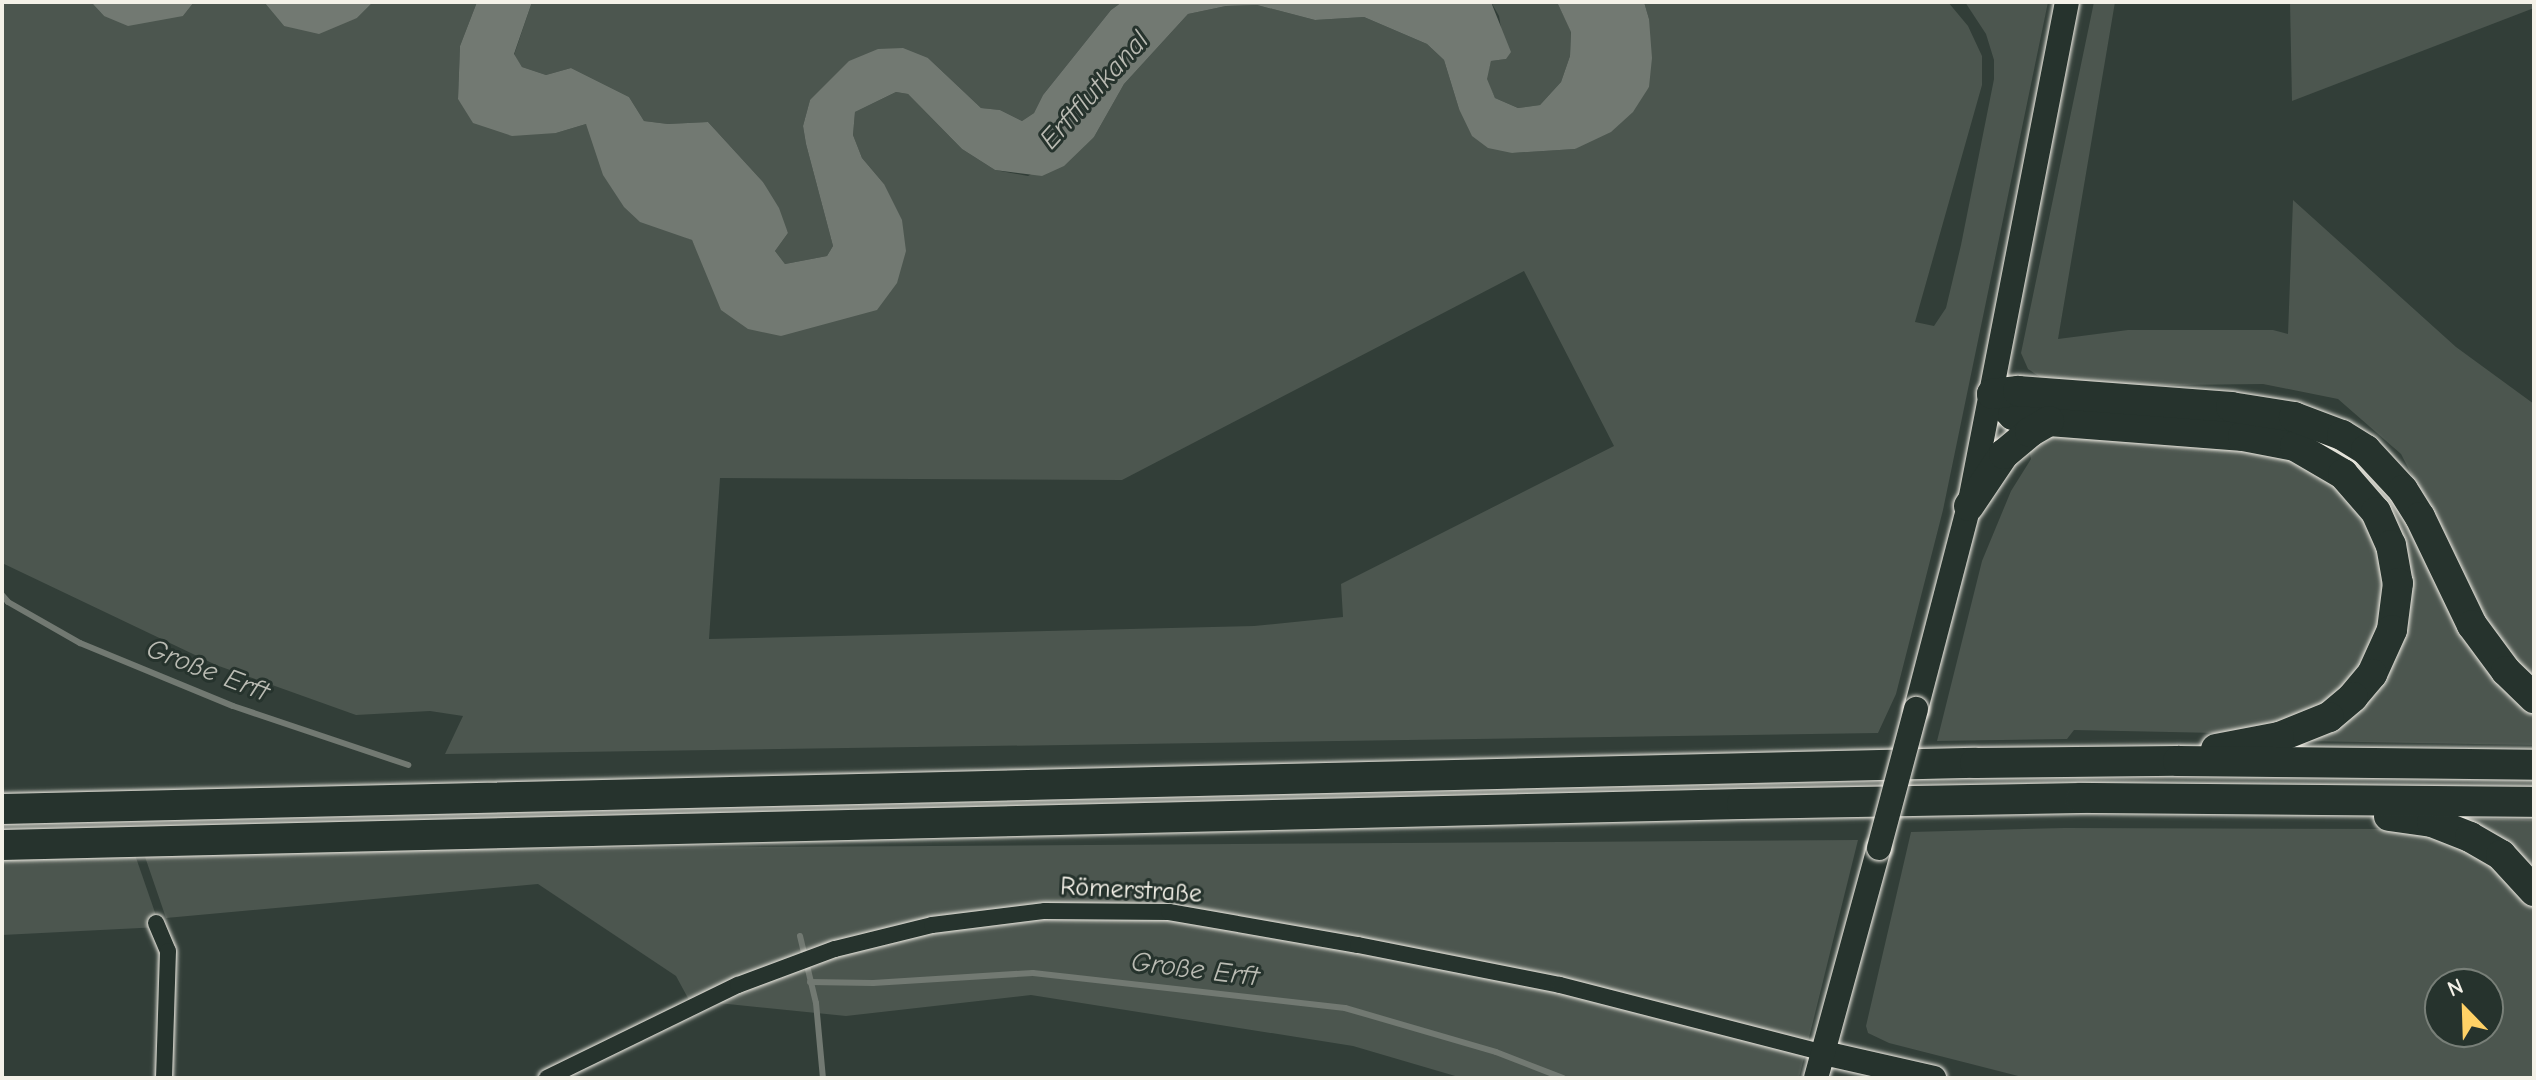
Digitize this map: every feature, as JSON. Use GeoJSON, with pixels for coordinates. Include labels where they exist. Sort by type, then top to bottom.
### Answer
{"type":"FeatureCollection","features":[{"type":"Feature","properties":{"kind":"highway"},"geometry":{"type":"LineString","coordinates":[[1992,394],[2018,391],[2231,407],[2294,417],[2342,435],[2366,450],[2403,490],[2420,517],[2472,625],[2506,671],[2534,698]]}},
{"type":"Feature","properties":{"kind":"highway"},"geometry":{"type":"LineString","coordinates":[[1992,394],[2013,415],[2049,421],[2243,436],[2295,446],[2343,474],[2362,492],[2385,528],[2395,562],[2397,607],[2383,655],[2353,697],[2329,717],[2306,728],[2178,761]]}},
{"type":"Feature","properties":{"kind":"highway"},"geometry":{"type":"LineString","coordinates":[[1969,506],[2004,454],[2049,421]]}},
{"type":"Feature","properties":{"kind":"highway"},"geometry":{"type":"LineString","coordinates":[[2,809],[1648,770],[2178,761],[2534,765]]}},
{"type":"Feature","properties":{"kind":"highway"},"geometry":{"type":"LineString","coordinates":[[2,845],[2081,798],[2534,802]]}},
{"type":"Feature","properties":{"kind":"highway"},"geometry":{"type":"LineString","coordinates":[[2325,800],[2388,816],[2432,822],[2470,837],[2501,855],[2534,891]]}},
{"type":"Feature","properties":{"kind":"main road"},"geometry":{"type":"LineString","coordinates":[[1816,1078],[1969,506],[2067,2]]}},
{"type":"Feature","properties":{"kind":"main road"},"geometry":{"type":"LineString","coordinates":[[1824,1053],[1934,1078]]}},
{"type":"Feature","properties":{"kind":"street","name":"Römerstraße"},"geometry":{"type":"LineString","coordinates":[[547,1078],[738,985],[835,949],[932,925],[1045,911],[1169,912],[1358,945],[1560,985],[1824,1053]]}},
{"type":"Feature","properties":{"kind":"street"},"geometry":{"type":"LineString","coordinates":[[156,923],[168,951],[164,1078]]}},
{"type":"Feature","properties":{"kind":"shaded area"},"geometry":{"type":"Polygon","coordinates":[[[2,2],[91,2],[104,16],[183,16],[194,2],[264,2],[284,26],[357,18],[373,2],[477,2],[460,46],[458,99],[556,133],[586,124],[669,230],[692,240],[707,271],[781,336],[884,184],[862,158],[853,135],[855,112],[896,92],[908,94],[962,149],[995,170],[1028,176],[1094,137],[1124,84],[1188,14],[1226,6],[1257,5],[1315,20],[1364,17],[1427,44],[1444,60],[1459,109],[1512,153],[1575,149],[1649,87],[1649,19],[1644,2],[1948,2],[1968,26],[1982,56],[1982,85],[1915,322],[1934,326],[1946,308],[1994,79],[1994,60],[1986,34],[1965,2],[2048,2],[1943,510],[1896,694],[1878,733],[445,754],[463,716],[430,711],[356,715],[216,665],[2,563],[2,2]],[[1524,271],[1122,480],[720,478],[709,639],[1254,626],[1343,617],[1341,584],[1614,446],[1524,271]]]}},
{"type":"Feature","properties":{"kind":"shaded area"},"geometry":{"type":"Polygon","coordinates":[[[532,2],[1122,2],[1111,10],[1043,95],[1034,113],[1022,121],[1000,110],[981,108],[928,58],[810,100],[803,126],[833,246],[827,256],[785,264],[775,251],[788,233],[763,182],[708,122],[668,124],[644,121],[629,97],[571,68],[546,75],[522,67],[514,55],[532,2]]]}},
{"type":"Feature","properties":{"kind":"shaded area"},"geometry":{"type":"Polygon","coordinates":[[[1491,2],[1557,2],[1571,31],[1570,56],[1561,82],[1540,105],[1518,108],[1495,98],[1486,79],[1491,61],[1506,59],[1499,16],[1491,2]]]}},
{"type":"Feature","properties":{"kind":"shaded area"},"geometry":{"type":"Polygon","coordinates":[[[2094,2],[2115,2],[2058,339],[2128,330],[2273,330],[2288,334],[2293,200],[2456,347],[2534,404],[2534,682],[2498,643],[2401,454],[2338,399],[2263,384],[2089,386],[2043,379],[2028,369],[2021,353],[2094,2]]]}},
{"type":"Feature","properties":{"kind":"shaded area"},"geometry":{"type":"Polygon","coordinates":[[[2290,2],[2534,2],[2534,8],[2292,101],[2290,2]]]}},
{"type":"Feature","properties":{"kind":"shaded area"},"geometry":{"type":"Polygon","coordinates":[[[2033,403],[2328,438],[2380,475],[2534,711],[2534,745],[2303,741],[2402,631],[2353,472],[2033,403]]]}},
{"type":"Feature","properties":{"kind":"shaded area"},"geometry":{"type":"Polygon","coordinates":[[[2046,434],[2286,453],[2347,490],[2385,554],[2387,625],[2358,680],[2301,722],[2218,733],[2074,730],[2067,739],[1937,741],[1982,561],[2011,491],[2031,459],[2028,444],[2046,434]]]}},
{"type":"Feature","properties":{"kind":"shaded area"},"geometry":{"type":"Polygon","coordinates":[[[2465,818],[2534,820],[2534,875],[2471,827],[2465,818]]]}},
{"type":"Feature","properties":{"kind":"shaded area"},"geometry":{"type":"Polygon","coordinates":[[[2065,828],[2411,829],[2476,849],[2528,899],[2534,910],[2534,1078],[2026,1078],[1889,1043],[1868,1033],[1866,1026],[1911,832],[2065,828]]]}},
{"type":"Feature","properties":{"kind":"shaded area"},"geometry":{"type":"Polygon","coordinates":[[[1858,840],[1799,1078],[1462,1078],[1353,1046],[1031,995],[846,1016],[689,1000],[676,976],[538,884],[166,918],[143,851],[1858,840]]]}},
{"type":"Feature","properties":{"kind":"shaded area"},"geometry":{"type":"Polygon","coordinates":[[[133,849],[160,927],[2,935],[2,853],[133,849]]]}},
{"type":"Feature","properties":{"kind":"water"},"geometry":{"type":"Polygon","coordinates":[[[91,2],[194,2],[183,16],[128,26],[104,16],[91,2]]]}},
{"type":"Feature","properties":{"kind":"water"},"geometry":{"type":"Polygon","coordinates":[[[264,2],[373,2],[357,18],[319,34],[284,26],[264,2]]]}},
{"type":"Feature","properties":{"kind":"water","name":"Erftflutkanal"},"geometry":{"type":"Polygon","coordinates":[[[477,2],[532,2],[514,54],[522,67],[546,75],[571,68],[629,97],[644,121],[668,124],[708,122],[763,182],[779,208],[788,233],[775,251],[785,264],[827,256],[833,246],[803,126],[810,100],[849,61],[878,49],[903,48],[928,58],[981,108],[1000,110],[1022,121],[1034,113],[1043,95],[1111,10],[1122,2],[1491,2],[1511,52],[1506,59],[1491,61],[1487,79],[1495,98],[1518,108],[1540,105],[1561,82],[1570,56],[1571,32],[1557,2],[1644,2],[1649,19],[1652,58],[1649,87],[1633,112],[1611,132],[1575,149],[1512,153],[1488,148],[1472,136],[1459,109],[1444,60],[1427,44],[1364,17],[1315,20],[1257,5],[1226,6],[1188,14],[1124,84],[1094,137],[1064,166],[1042,176],[995,170],[962,149],[908,94],[896,92],[855,112],[853,135],[862,158],[884,184],[902,220],[906,251],[897,283],[877,310],[781,336],[748,329],[721,310],[692,240],[640,222],[624,207],[603,175],[586,124],[556,133],[512,136],[473,123],[458,99],[460,46],[477,2]]]}},
{"type":"Feature","properties":{"kind":"waterway","name":"Große Erft"},"geometry":{"type":"LineString","coordinates":[[2,595],[8,602],[80,643],[233,706],[408,765]]}},
{"type":"Feature","properties":{"kind":"waterway"},"geometry":{"type":"LineString","coordinates":[[800,936],[816,1003],[823,1078]]}},
{"type":"Feature","properties":{"kind":"waterway","name":"Große Erft"},"geometry":{"type":"LineString","coordinates":[[810,982],[873,983],[1033,973],[1345,1008],[1496,1052],[1563,1078]]}}]}
